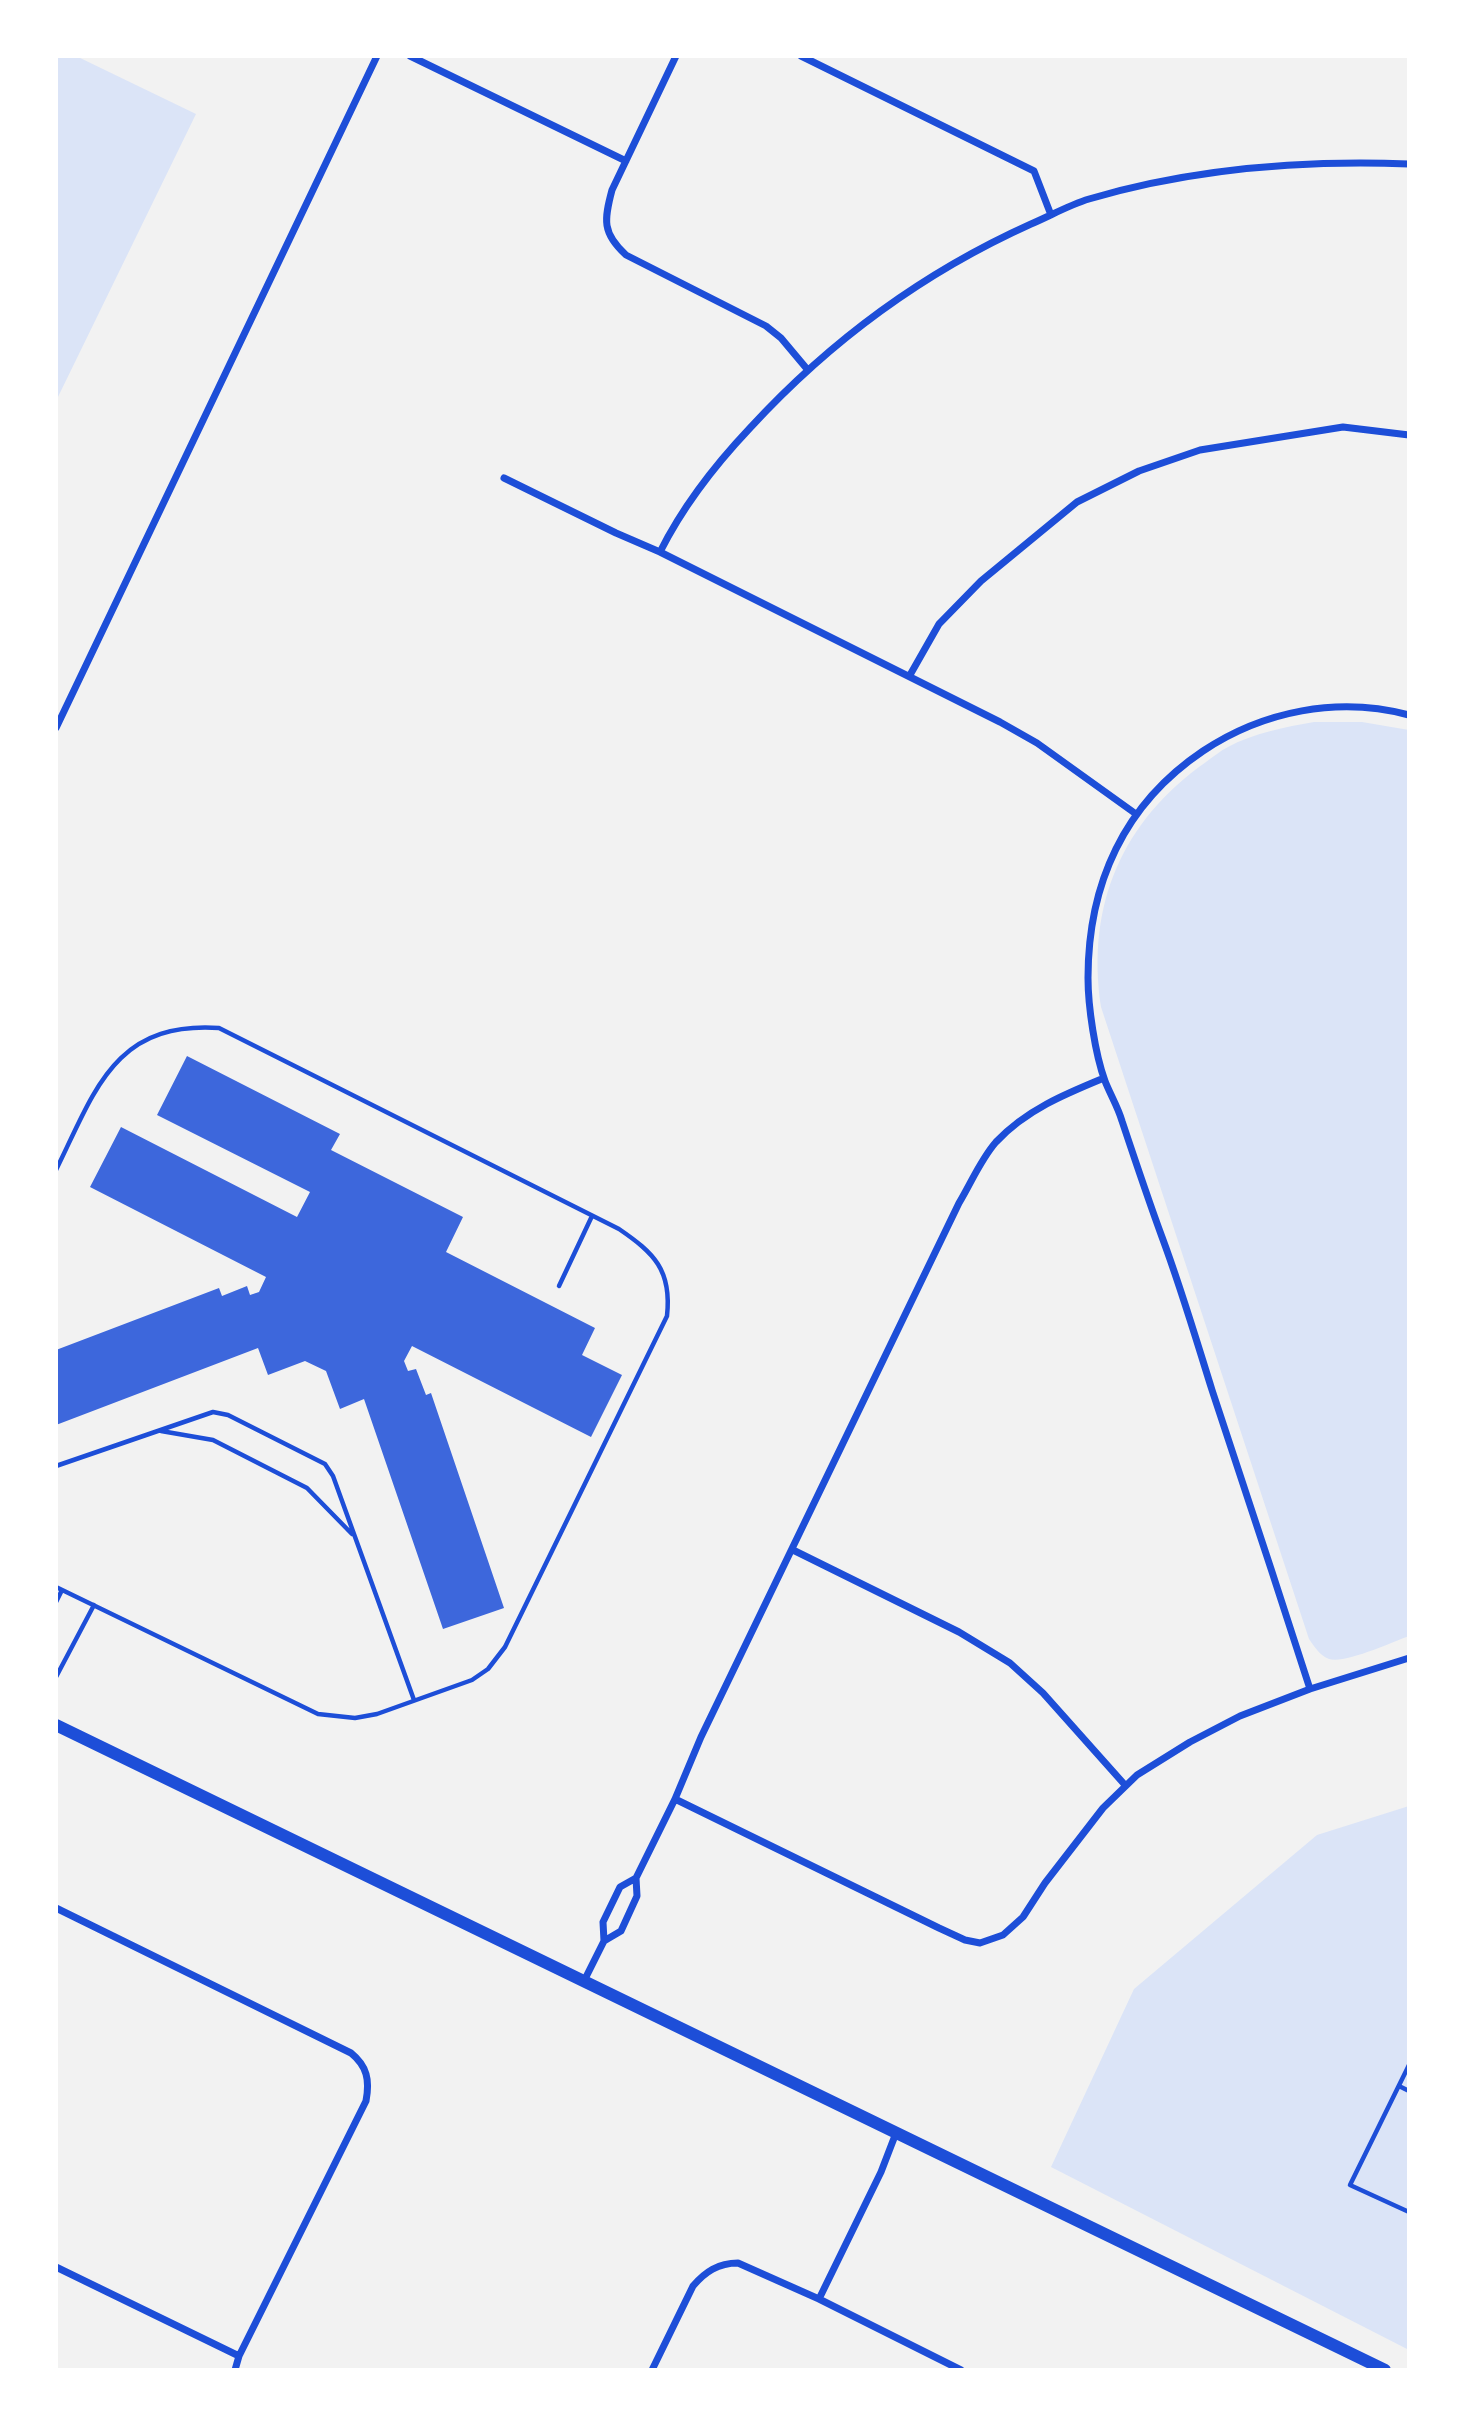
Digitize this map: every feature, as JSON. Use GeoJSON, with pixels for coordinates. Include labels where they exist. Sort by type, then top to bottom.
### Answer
{"type":"FeatureCollection","features":[{"type":"Feature","properties":{"kind":"main road"},"geometry":{"type":"LineString","coordinates":[[56,1726],[1385,2370]]}},
{"type":"Feature","properties":{"kind":"street"},"geometry":{"type":"LineString","coordinates":[[56,728],[377,56]]}},
{"type":"Feature","properties":{"kind":"street"},"geometry":{"type":"LineString","coordinates":[[410,56],[626,161]]}},
{"type":"Feature","properties":{"kind":"street"},"geometry":{"type":"LineString","coordinates":[[676,56],[612,190],[606,224],[609,234],[615,245],[626,255],[766,326],[781,338],[807,369]]}},
{"type":"Feature","properties":{"kind":"street"},"geometry":{"type":"LineString","coordinates":[[801,56],[1034,171],[1051,215]]}},
{"type":"Feature","properties":{"kind":"street"},"geometry":{"type":"LineString","coordinates":[[660,552],[685,507],[730,449],[807,369],[874,314],[986,244],[1086,200],[1148,184],[1224,171],[1366,163],[1409,164]]}},
{"type":"Feature","properties":{"kind":"street"},"geometry":{"type":"LineString","coordinates":[[910,675],[939,624],[981,581],[1077,502],[1139,471],[1200,450],[1343,427],[1409,435]]}},
{"type":"Feature","properties":{"kind":"street"},"geometry":{"type":"LineString","coordinates":[[504,478],[910,675],[1037,743],[1136,814]]}},
{"type":"Feature","properties":{"kind":"street"},"geometry":{"type":"LineString","coordinates":[[1310,1689],[1162,1236],[1121,1116],[1104,1078],[1088,981],[1091,931],[1101,887],[1136,814],[1187,762],[1218,741],[1270,718],[1297,711],[1348,706],[1389,709],[1409,715]]}},
{"type":"Feature","properties":{"kind":"street"},"geometry":{"type":"LineString","coordinates":[[604,1941],[621,1931],[637,1896],[636,1878],[675,1799],[701,1737],[959,1203],[995,1143],[1034,1111],[1062,1095],[1104,1078]]}},
{"type":"Feature","properties":{"kind":"street"},"geometry":{"type":"LineString","coordinates":[[793,1550],[959,1632],[1010,1663],[1044,1693],[1125,1785]]}},
{"type":"Feature","properties":{"kind":"street"},"geometry":{"type":"LineString","coordinates":[[675,1799],[965,1940],[980,1943],[997,1938],[1023,1917],[1075,1842],[1125,1785],[1190,1742],[1230,1721],[1310,1689],[1409,1658]]}},
{"type":"Feature","properties":{"kind":"street"},"geometry":{"type":"LineString","coordinates":[[584,1981],[604,1941],[603,1922],[620,1887],[636,1878]]}},
{"type":"Feature","properties":{"kind":"street"},"geometry":{"type":"LineString","coordinates":[[56,1908],[351,2053],[360,2061],[368,2077],[366,2101],[239,2356],[235,2370]]}},
{"type":"Feature","properties":{"kind":"street"},"geometry":{"type":"LineString","coordinates":[[819,2299],[881,2172],[897,2133]]}},
{"type":"Feature","properties":{"kind":"street"},"geometry":{"type":"LineString","coordinates":[[652,2370],[693,2286],[702,2275],[726,2263],[738,2263],[819,2299],[961,2370]]}},
{"type":"Feature","properties":{"kind":"street"},"geometry":{"type":"LineString","coordinates":[[56,2267],[239,2356]]}},
{"type":"Feature","properties":{"kind":"lane"},"geometry":{"type":"LineString","coordinates":[[56,1170],[108,1070],[127,1052],[158,1035],[178,1028],[219,1028],[619,1229],[655,1257],[663,1271],[669,1300],[667,1316],[505,1647],[488,1669],[472,1680],[377,1714],[355,1718],[318,1714],[59,1588],[56,1601]]}},
{"type":"Feature","properties":{"kind":"lane"},"geometry":{"type":"LineString","coordinates":[[559,1286],[592,1216]]}},
{"type":"Feature","properties":{"kind":"lane"},"geometry":{"type":"LineString","coordinates":[[56,1466],[213,1412],[228,1415],[325,1464],[333,1476],[414,1700]]}},
{"type":"Feature","properties":{"kind":"lane"},"geometry":{"type":"LineString","coordinates":[[159,1430],[213,1440],[307,1488],[355,1537]]}},
{"type":"Feature","properties":{"kind":"lane"},"geometry":{"type":"LineString","coordinates":[[56,1677],[93,1605]]}},
{"type":"Feature","properties":{"kind":"lane"},"geometry":{"type":"LineString","coordinates":[[1409,2065],[1350,2185],[1409,2212]]}},
{"type":"Feature","properties":{"kind":"lane"},"geometry":{"type":"LineString","coordinates":[[1399,2086],[1409,2091]]}},
{"type":"Feature","properties":{"kind":"shaded area"},"geometry":{"type":"Polygon","coordinates":[[[56,56],[76,56],[196,114],[56,401],[56,56]]]}},
{"type":"Feature","properties":{"kind":"shaded area"},"geometry":{"type":"Polygon","coordinates":[[[1314,722],[1362,722],[1409,730],[1409,1636],[1357,1656],[1336,1660],[1323,1656],[1309,1639],[1101,1007],[1098,970],[1099,934],[1105,900],[1116,868],[1152,811],[1177,785],[1225,749],[1259,734],[1314,722]]]}},
{"type":"Feature","properties":{"kind":"shaded area"},"geometry":{"type":"Polygon","coordinates":[[[1409,1806],[1409,2350],[1051,2167],[1134,1989],[1317,1835],[1409,1806]]]}},
{"type":"Feature","properties":{"kind":"building"},"geometry":{"type":"Polygon","coordinates":[[[187,1056],[340,1134],[331,1150],[463,1217],[446,1252],[595,1328],[582,1355],[622,1375],[591,1437],[412,1346],[404,1361],[408,1371],[416,1369],[426,1395],[431,1393],[504,1608],[443,1629],[364,1399],[340,1409],[326,1371],[305,1361],[268,1375],[258,1348],[56,1425],[56,1350],[219,1288],[222,1296],[247,1286],[250,1295],[259,1292],[266,1277],[90,1187],[121,1127],[297,1217],[310,1192],[157,1115],[187,1056]]]}}]}
